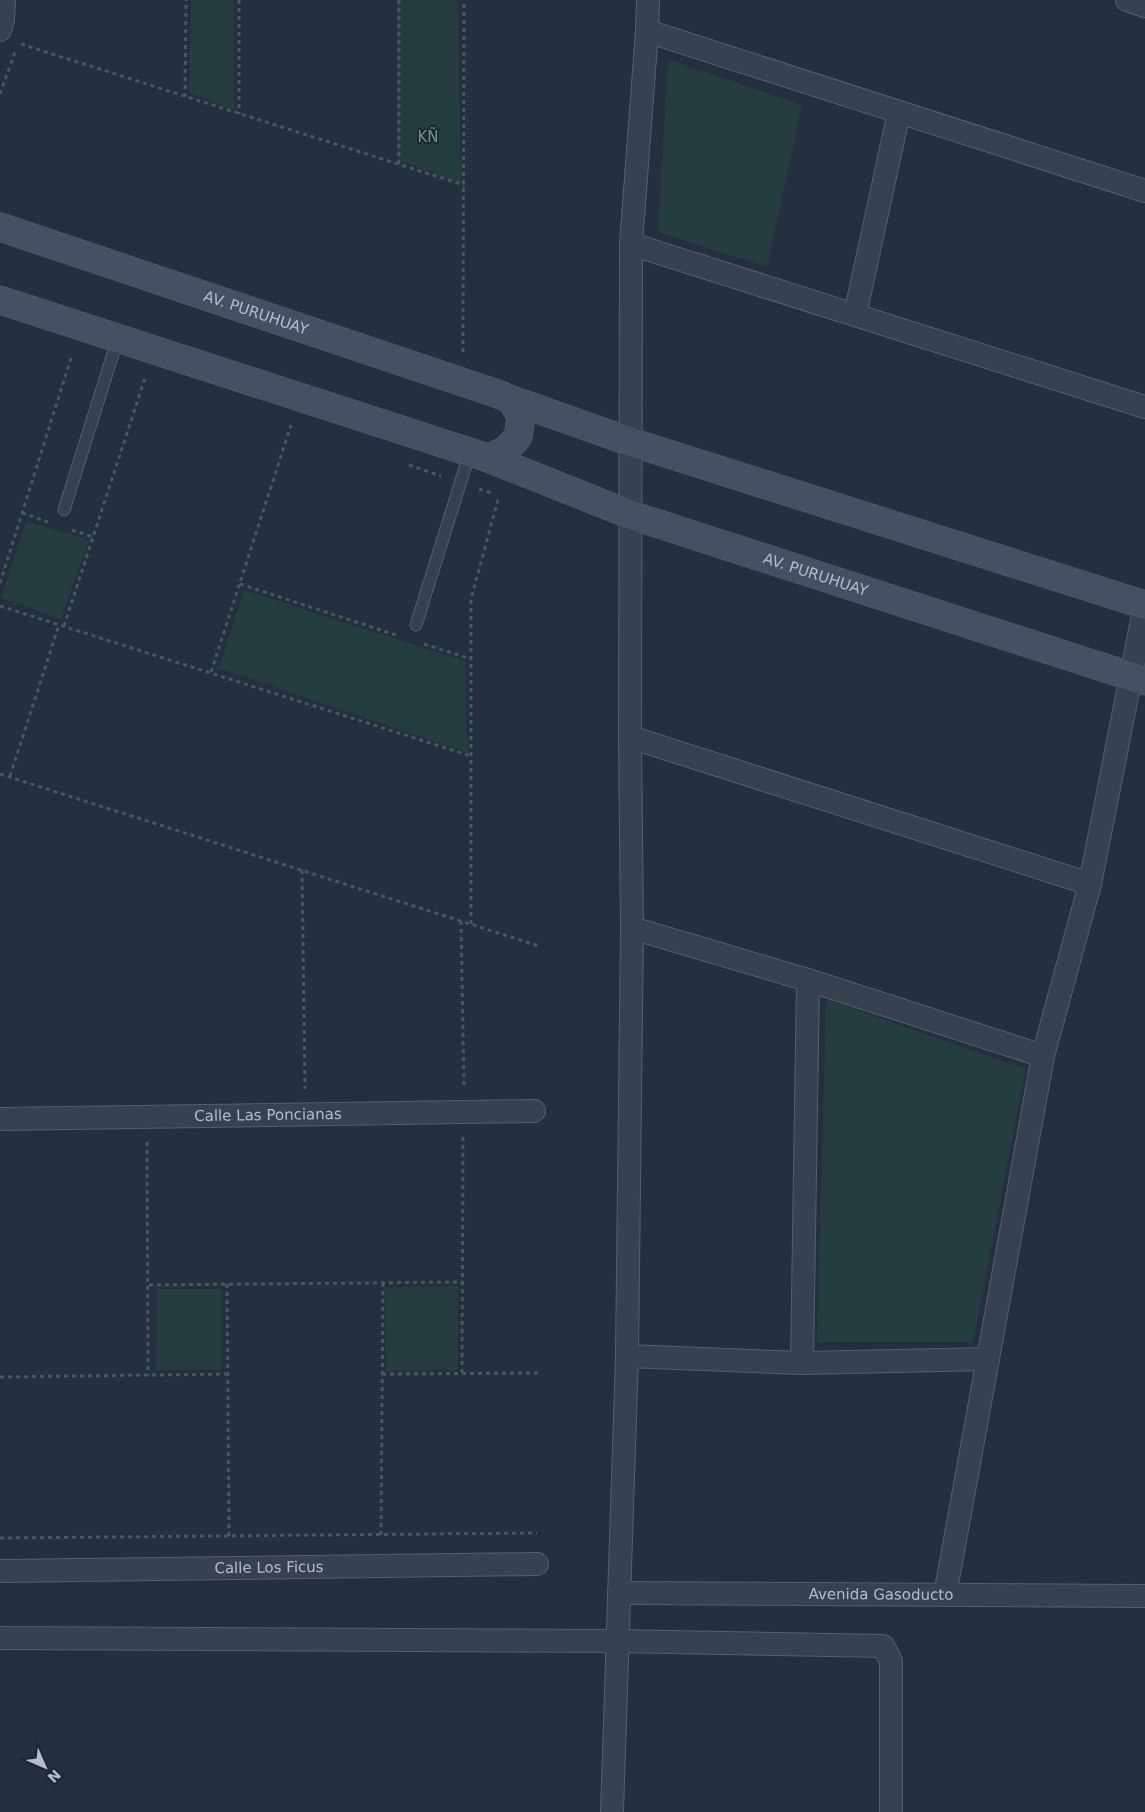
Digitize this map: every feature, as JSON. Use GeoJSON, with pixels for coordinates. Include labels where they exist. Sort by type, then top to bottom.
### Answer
{"type":"FeatureCollection","features":[{"type":"Feature","properties":{"kind":"main road","name":"AV. PURUHUAY"},"geometry":{"type":"LineString","coordinates":[[0,227],[498,394],[631,442],[1145,605]]}},
{"type":"Feature","properties":{"kind":"main road","name":"AV. PURUHUAY"},"geometry":{"type":"LineString","coordinates":[[0,300],[479,455],[631,515],[1138,679]]}},
{"type":"Feature","properties":{"kind":"main road"},"geometry":{"type":"LineString","coordinates":[[479,455],[506,450],[518,437],[521,418],[512,400]]}},
{"type":"Feature","properties":{"kind":"street"},"geometry":{"type":"LineString","coordinates":[[0,30],[4,20],[4,0]]}},
{"type":"Feature","properties":{"kind":"street"},"geometry":{"type":"LineString","coordinates":[[612,1812],[627,1356],[632,928],[630,737],[631,244],[648,0]]}},
{"type":"Feature","properties":{"kind":"street"},"geometry":{"type":"LineString","coordinates":[[1127,0],[1145,6]]}},
{"type":"Feature","properties":{"kind":"street"},"geometry":{"type":"LineString","coordinates":[[647,31],[1145,191]]}},
{"type":"Feature","properties":{"kind":"street"},"geometry":{"type":"LineString","coordinates":[[855,315],[899,112]]}},
{"type":"Feature","properties":{"kind":"street"},"geometry":{"type":"LineString","coordinates":[[631,244],[1145,407]]}},
{"type":"Feature","properties":{"kind":"street"},"geometry":{"type":"LineString","coordinates":[[945,1595],[1044,1056],[1090,884],[1138,679],[1145,605]]}},
{"type":"Feature","properties":{"kind":"street"},"geometry":{"type":"LineString","coordinates":[[630,737],[1090,884]]}},
{"type":"Feature","properties":{"kind":"street"},"geometry":{"type":"LineString","coordinates":[[632,928],[808,980],[1044,1056]]}},
{"type":"Feature","properties":{"kind":"street"},"geometry":{"type":"LineString","coordinates":[[802,1363],[808,980]]}},
{"type":"Feature","properties":{"kind":"street","name":"Calle Las Poncianas"},"geometry":{"type":"LineString","coordinates":[[0,1119],[534,1111]]}},
{"type":"Feature","properties":{"kind":"street"},"geometry":{"type":"LineString","coordinates":[[627,1356],[802,1363],[988,1359]]}},
{"type":"Feature","properties":{"kind":"street","name":"Calle Los Ficus"},"geometry":{"type":"LineString","coordinates":[[0,1571],[537,1564]]}},
{"type":"Feature","properties":{"kind":"street","name":"Avenida Gasoducto"},"geometry":{"type":"LineString","coordinates":[[619,1593],[1145,1596]]}},
{"type":"Feature","properties":{"kind":"street"},"geometry":{"type":"LineString","coordinates":[[0,1638],[617,1641],[883,1646],[890,1661],[891,1812]]}},
{"type":"Feature","properties":{"kind":"lane"},"geometry":{"type":"LineString","coordinates":[[64,510],[118,338]]}},
{"type":"Feature","properties":{"kind":"lane"},"geometry":{"type":"LineString","coordinates":[[416,625],[479,455]]}},
{"type":"Feature","properties":{"kind":"path"},"geometry":{"type":"LineString","coordinates":[[185,97],[186,0]]}},
{"type":"Feature","properties":{"kind":"path"},"geometry":{"type":"LineString","coordinates":[[239,0],[239,114]]}},
{"type":"Feature","properties":{"kind":"path"},"geometry":{"type":"LineString","coordinates":[[399,0],[399,164]]}},
{"type":"Feature","properties":{"kind":"path"},"geometry":{"type":"LineString","coordinates":[[463,357],[464,0]]}},
{"type":"Feature","properties":{"kind":"path"},"geometry":{"type":"LineString","coordinates":[[18,43],[464,185]]}},
{"type":"Feature","properties":{"kind":"path"},"geometry":{"type":"LineString","coordinates":[[0,583],[72,355]]}},
{"type":"Feature","properties":{"kind":"path"},"geometry":{"type":"LineString","coordinates":[[64,626],[146,377]]}},
{"type":"Feature","properties":{"kind":"path"},"geometry":{"type":"LineString","coordinates":[[211,672],[291,425]]}},
{"type":"Feature","properties":{"kind":"path"},"geometry":{"type":"LineString","coordinates":[[471,924],[470,599],[499,496]]}},
{"type":"Feature","properties":{"kind":"path"},"geometry":{"type":"LineString","coordinates":[[240,584],[406,638]]}},
{"type":"Feature","properties":{"kind":"path"},"geometry":{"type":"LineString","coordinates":[[0,606],[471,756]]}},
{"type":"Feature","properties":{"kind":"path"},"geometry":{"type":"LineString","coordinates":[[10,777],[59,625]]}},
{"type":"Feature","properties":{"kind":"path"},"geometry":{"type":"LineString","coordinates":[[415,641],[471,659]]}},
{"type":"Feature","properties":{"kind":"path"},"geometry":{"type":"LineString","coordinates":[[0,774],[540,946]]}},
{"type":"Feature","properties":{"kind":"path"},"geometry":{"type":"LineString","coordinates":[[302,870],[305,1090]]}},
{"type":"Feature","properties":{"kind":"path"},"geometry":{"type":"LineString","coordinates":[[461,921],[464,1089]]}},
{"type":"Feature","properties":{"kind":"path"},"geometry":{"type":"LineString","coordinates":[[462,1373],[463,1131]]}},
{"type":"Feature","properties":{"kind":"path"},"geometry":{"type":"LineString","coordinates":[[147,1134],[148,1375]]}},
{"type":"Feature","properties":{"kind":"path"},"geometry":{"type":"LineString","coordinates":[[381,1535],[383,1282]]}},
{"type":"Feature","properties":{"kind":"path"},"geometry":{"type":"LineString","coordinates":[[149,1285],[463,1282]]}},
{"type":"Feature","properties":{"kind":"path"},"geometry":{"type":"LineString","coordinates":[[227,1284],[229,1536]]}},
{"type":"Feature","properties":{"kind":"path"},"geometry":{"type":"LineString","coordinates":[[382,1374],[539,1373]]}},
{"type":"Feature","properties":{"kind":"path"},"geometry":{"type":"LineString","coordinates":[[0,1377],[228,1374]]}},
{"type":"Feature","properties":{"kind":"path"},"geometry":{"type":"LineString","coordinates":[[0,1538],[537,1533]]}},
{"type":"Feature","properties":{"kind":"green space"},"geometry":{"type":"Polygon","coordinates":[[[191,0],[234,0],[234,110],[189,93],[191,0]]]}},
{"type":"Feature","properties":{"kind":"green space","name":"KÑ"},"geometry":{"type":"Polygon","coordinates":[[[397,0],[458,0],[461,184],[397,159],[397,0]]]}},
{"type":"Feature","properties":{"kind":"green space"},"geometry":{"type":"Polygon","coordinates":[[[668,59],[802,105],[767,267],[658,232],[668,59]]]}},
{"type":"Feature","properties":{"kind":"green space"},"geometry":{"type":"Polygon","coordinates":[[[26,521],[89,540],[61,619],[1,598],[26,521]]]}},
{"type":"Feature","properties":{"kind":"green space"},"geometry":{"type":"Polygon","coordinates":[[[244,590],[465,661],[468,753],[219,668],[244,590]]]}},
{"type":"Feature","properties":{"kind":"green space"},"geometry":{"type":"Polygon","coordinates":[[[826,999],[1026,1069],[973,1342],[817,1342],[826,999]]]}},
{"type":"Feature","properties":{"kind":"green space"},"geometry":{"type":"Polygon","coordinates":[[[458,1286],[458,1370],[386,1371],[385,1287],[458,1286]]]}},
{"type":"Feature","properties":{"kind":"green space"},"geometry":{"type":"Polygon","coordinates":[[[157,1289],[222,1289],[222,1370],[156,1370],[157,1289]]]}}]}
